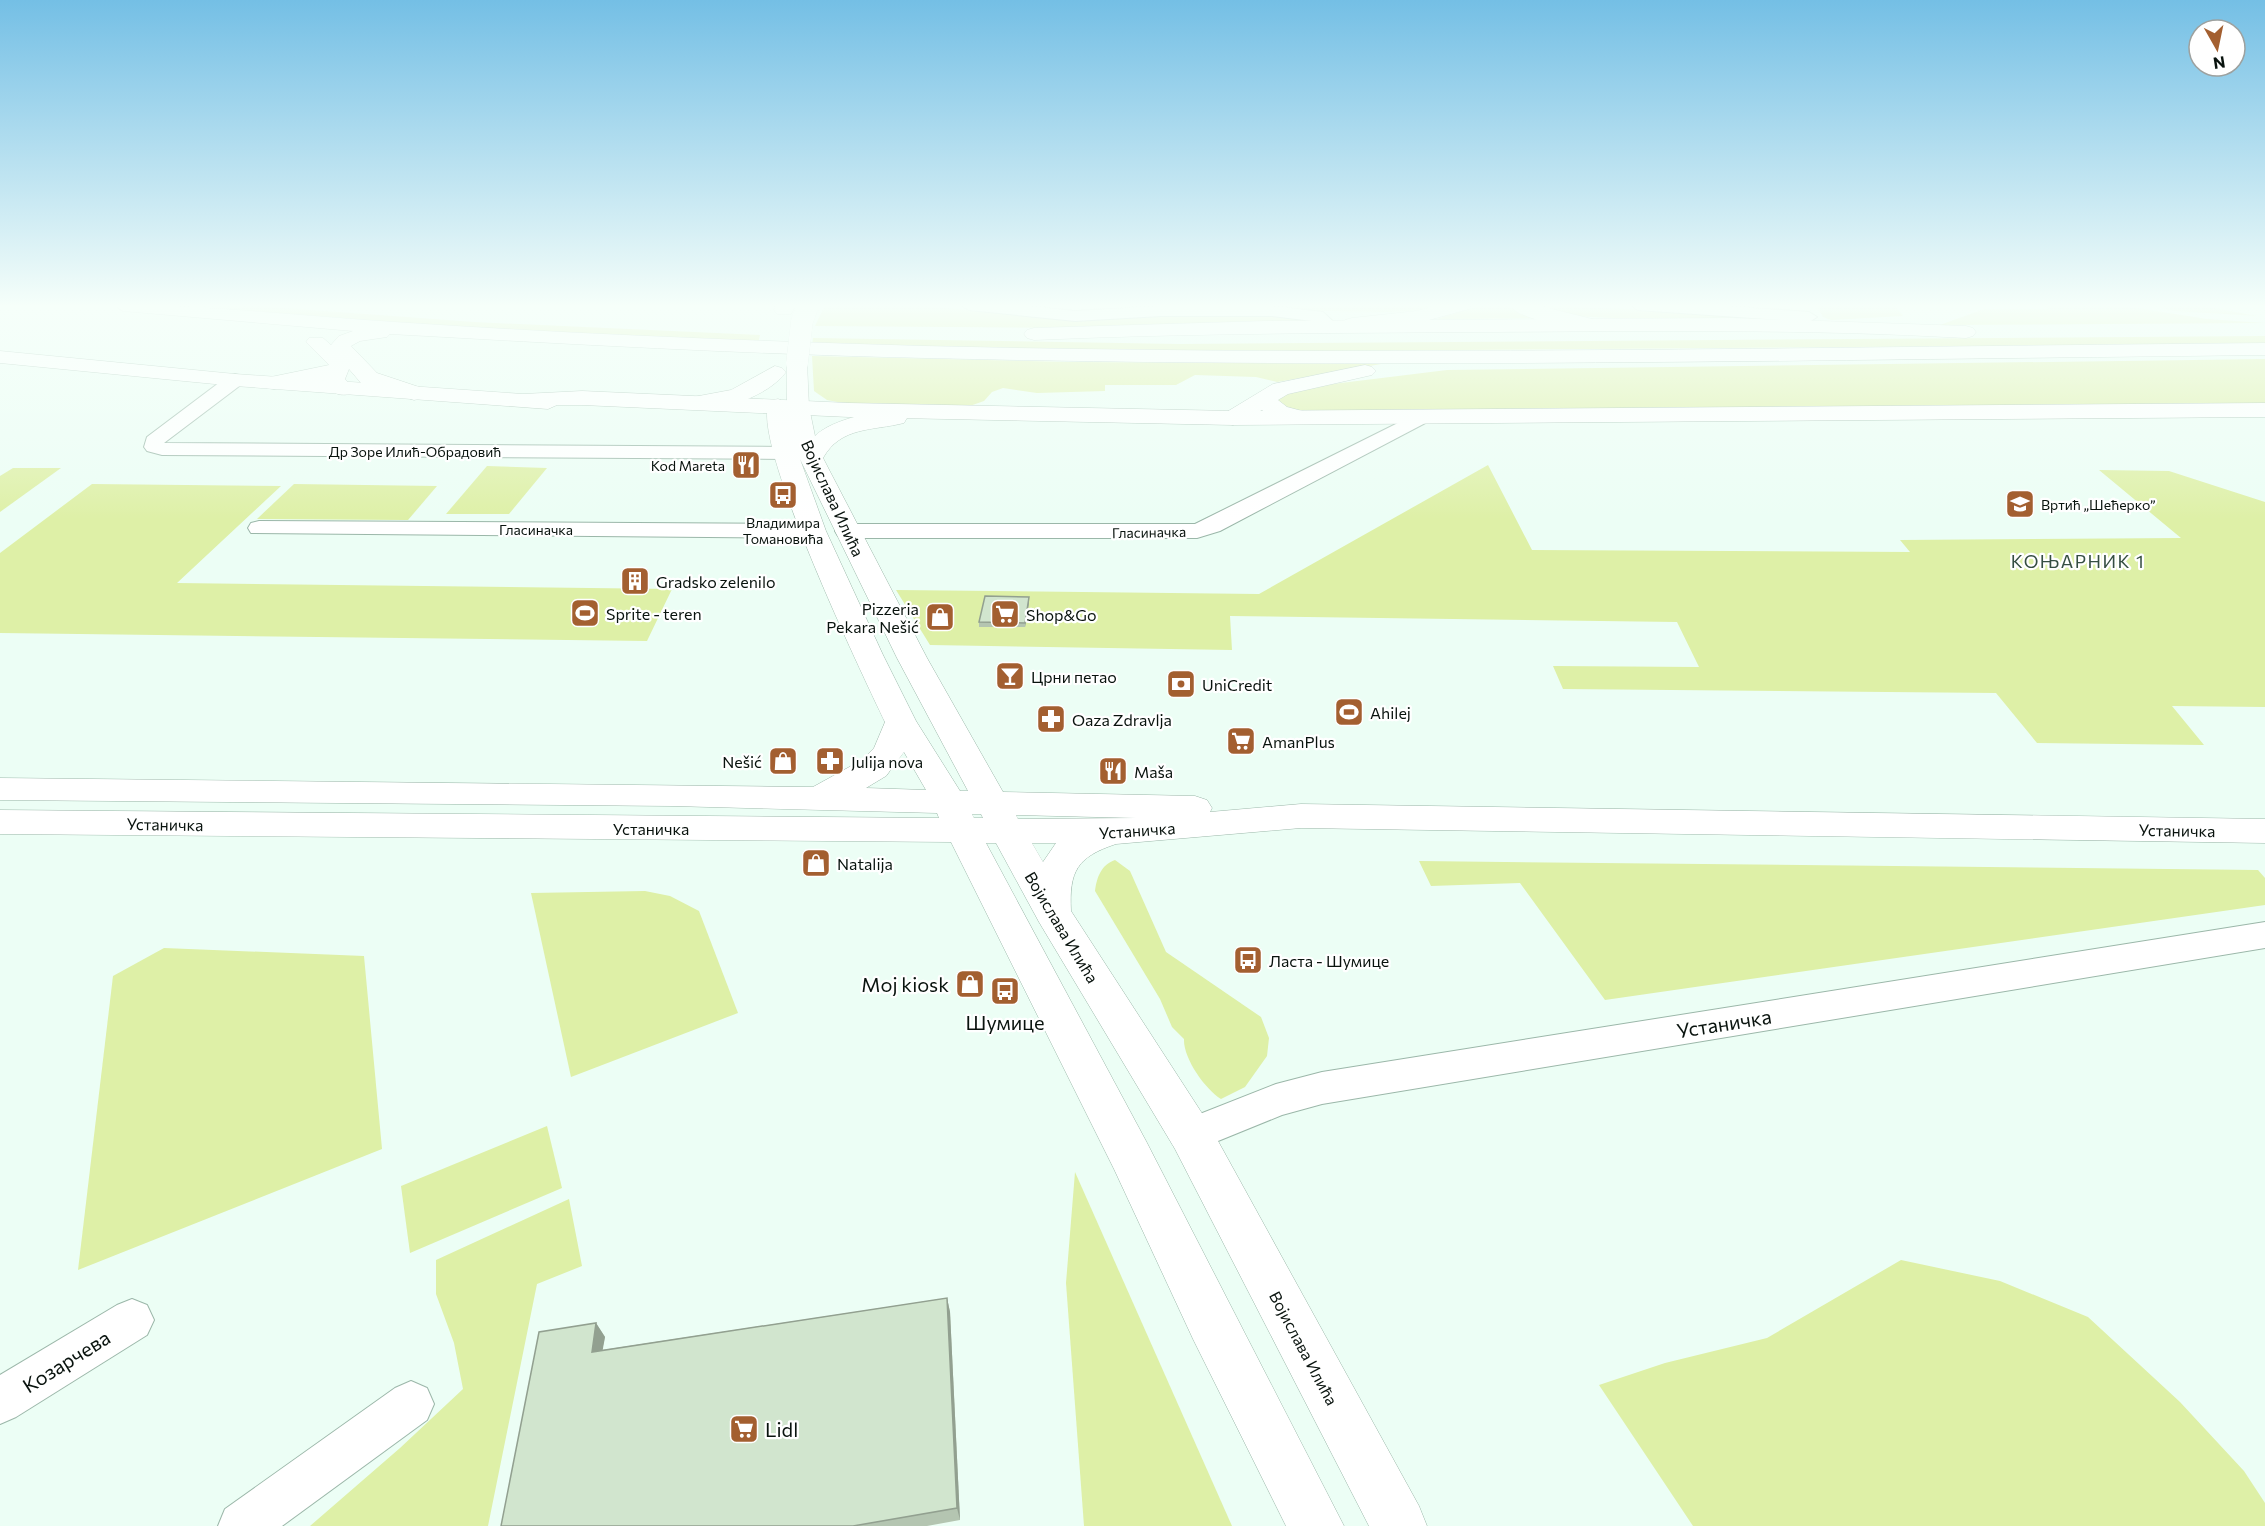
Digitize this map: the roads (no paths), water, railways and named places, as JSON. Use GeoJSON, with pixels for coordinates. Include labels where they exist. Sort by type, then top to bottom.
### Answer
{"type":"FeatureCollection","features":[{"type":"Feature","properties":{"kind":"main road"},"geometry":{"type":"LineString","coordinates":[[195,376],[274,383],[339,379],[414,393],[896,418],[1006,418],[1031,415]]}},
{"type":"Feature","properties":{"kind":"main road"},"geometry":{"type":"LineString","coordinates":[[367,376],[414,393]]}},
{"type":"Feature","properties":{"kind":"main road"},"geometry":{"type":"LineString","coordinates":[[696,403],[744,394],[763,384],[772,376]]}},
{"type":"Feature","properties":{"kind":"main road","name":"Војислава Илића"},"geometry":{"type":"LineString","coordinates":[[784,376],[788,412],[785,453],[813,531],[901,722],[935,774],[1316,1526]]}},
{"type":"Feature","properties":{"kind":"main road"},"geometry":{"type":"LineString","coordinates":[[1233,418],[1281,389],[1338,376]]}},
{"type":"Feature","properties":{"kind":"main road"},"geometry":{"type":"LineString","coordinates":[[528,399],[582,398],[696,403],[788,412],[996,411],[1031,415],[1233,418],[2265,410]]}},
{"type":"Feature","properties":{"kind":"main road"},"geometry":{"type":"LineString","coordinates":[[1266,398],[1270,408],[1298,417]]}},
{"type":"Feature","properties":{"kind":"main road","name":"Војислава Илића"},"geometry":{"type":"LineString","coordinates":[[788,412],[846,531],[1052,912],[1191,1135],[1399,1526]]}},
{"type":"Feature","properties":{"kind":"main road"},"geometry":{"type":"LineString","coordinates":[[812,458],[823,438],[838,429],[896,418]]}},
{"type":"Feature","properties":{"kind":"main road"},"geometry":{"type":"LineString","coordinates":[[816,797],[861,777],[884,761],[901,722]]}},
{"type":"Feature","properties":{"kind":"main road","name":"Устаничка"},"geometry":{"type":"LineString","coordinates":[[0,789],[816,797],[954,815]]}},
{"type":"Feature","properties":{"kind":"main road","name":"Устаничка"},"geometry":{"type":"LineString","coordinates":[[0,822],[954,815],[1000,817],[1241,809],[1301,816],[2264,833]]}},
{"type":"Feature","properties":{"kind":"main road","name":"Устаничка"},"geometry":{"type":"LineString","coordinates":[[1000,817],[1118,832],[1301,816]]}},
{"type":"Feature","properties":{"kind":"main road"},"geometry":{"type":"LineString","coordinates":[[1052,912],[1050,890],[1054,873],[1064,858],[1075,847],[1090,839],[1118,832]]}},
{"type":"Feature","properties":{"kind":"street","name":"Др Зоре Илић-Обрадовић"},"geometry":{"type":"LineString","coordinates":[[234,380],[154,441],[154,447],[172,450],[785,453]]}},
{"type":"Feature","properties":{"kind":"street","name":"Гласиначка"},"geometry":{"type":"LineString","coordinates":[[846,531],[1197,531],[1212,526],[1424,416]]}},
{"type":"Feature","properties":{"kind":"street","name":"Гласиначка"},"geometry":{"type":"LineString","coordinates":[[259,528],[813,531]]}},
{"type":"Feature","properties":{"kind":"street","name":"Устаничка"},"geometry":{"type":"LineString","coordinates":[[1191,1135],[1276,1100],[1322,1088],[2265,934]]}},
{"type":"Feature","properties":{"kind":"street","name":"Козарчева"},"geometry":{"type":"LineString","coordinates":[[0,1401],[132,1320]]}},
{"type":"Feature","properties":{"kind":"street"},"geometry":{"type":"LineString","coordinates":[[242,1526],[411,1404]]}},
{"type":"Feature","properties":{"kind":"place","name":"Kod Mareta"},"geometry":{"type":"Point","coordinates":[746,465]}},
{"type":"Feature","properties":{"kind":"place","name":"Владимира Томановића"},"geometry":{"type":"Point","coordinates":[783,495]}},
{"type":"Feature","properties":{"kind":"place","name":"Вртић „Шећерко”"},"geometry":{"type":"Point","coordinates":[2020,504]}},
{"type":"Feature","properties":{"kind":"place","name":"Gradsko zelenilo"},"geometry":{"type":"Point","coordinates":[635,581]}},
{"type":"Feature","properties":{"kind":"place","name":"Sprite - teren"},"geometry":{"type":"Point","coordinates":[585,613]}},
{"type":"Feature","properties":{"kind":"place","name":"Shop&Go"},"geometry":{"type":"Point","coordinates":[1005,614]}},
{"type":"Feature","properties":{"kind":"place","name":"Pizzeria Pekara Nešić"},"geometry":{"type":"Point","coordinates":[940,617]}},
{"type":"Feature","properties":{"kind":"place","name":"Црни петао"},"geometry":{"type":"Point","coordinates":[1010,676]}},
{"type":"Feature","properties":{"kind":"place","name":"UniCredit"},"geometry":{"type":"Point","coordinates":[1181,684]}},
{"type":"Feature","properties":{"kind":"place","name":"Ahilej"},"geometry":{"type":"Point","coordinates":[1349,712]}},
{"type":"Feature","properties":{"kind":"place","name":"Oaza Zdravlja"},"geometry":{"type":"Point","coordinates":[1051,719]}},
{"type":"Feature","properties":{"kind":"place","name":"AmanPlus"},"geometry":{"type":"Point","coordinates":[1241,741]}},
{"type":"Feature","properties":{"kind":"place","name":"Nešić"},"geometry":{"type":"Point","coordinates":[783,761]}},
{"type":"Feature","properties":{"kind":"place","name":"Julija nova"},"geometry":{"type":"Point","coordinates":[830,761]}},
{"type":"Feature","properties":{"kind":"place","name":"Maša"},"geometry":{"type":"Point","coordinates":[1113,771]}},
{"type":"Feature","properties":{"kind":"place","name":"Natalija"},"geometry":{"type":"Point","coordinates":[816,863]}},
{"type":"Feature","properties":{"kind":"place","name":"Ласта - Шумице"},"geometry":{"type":"Point","coordinates":[1248,960]}},
{"type":"Feature","properties":{"kind":"place","name":"Moj kiosk"},"geometry":{"type":"Point","coordinates":[970,984]}},
{"type":"Feature","properties":{"kind":"place","name":"Шумице"},"geometry":{"type":"Point","coordinates":[1005,991]}},
{"type":"Feature","properties":{"kind":"place","name":"Lidl"},"geometry":{"type":"Point","coordinates":[744,1429]}},
{"type":"Feature","properties":{"kind":"district","name":"КОЊАРНИК 1"},"geometry":{"type":"Point","coordinates":[2078,561]}}]}
